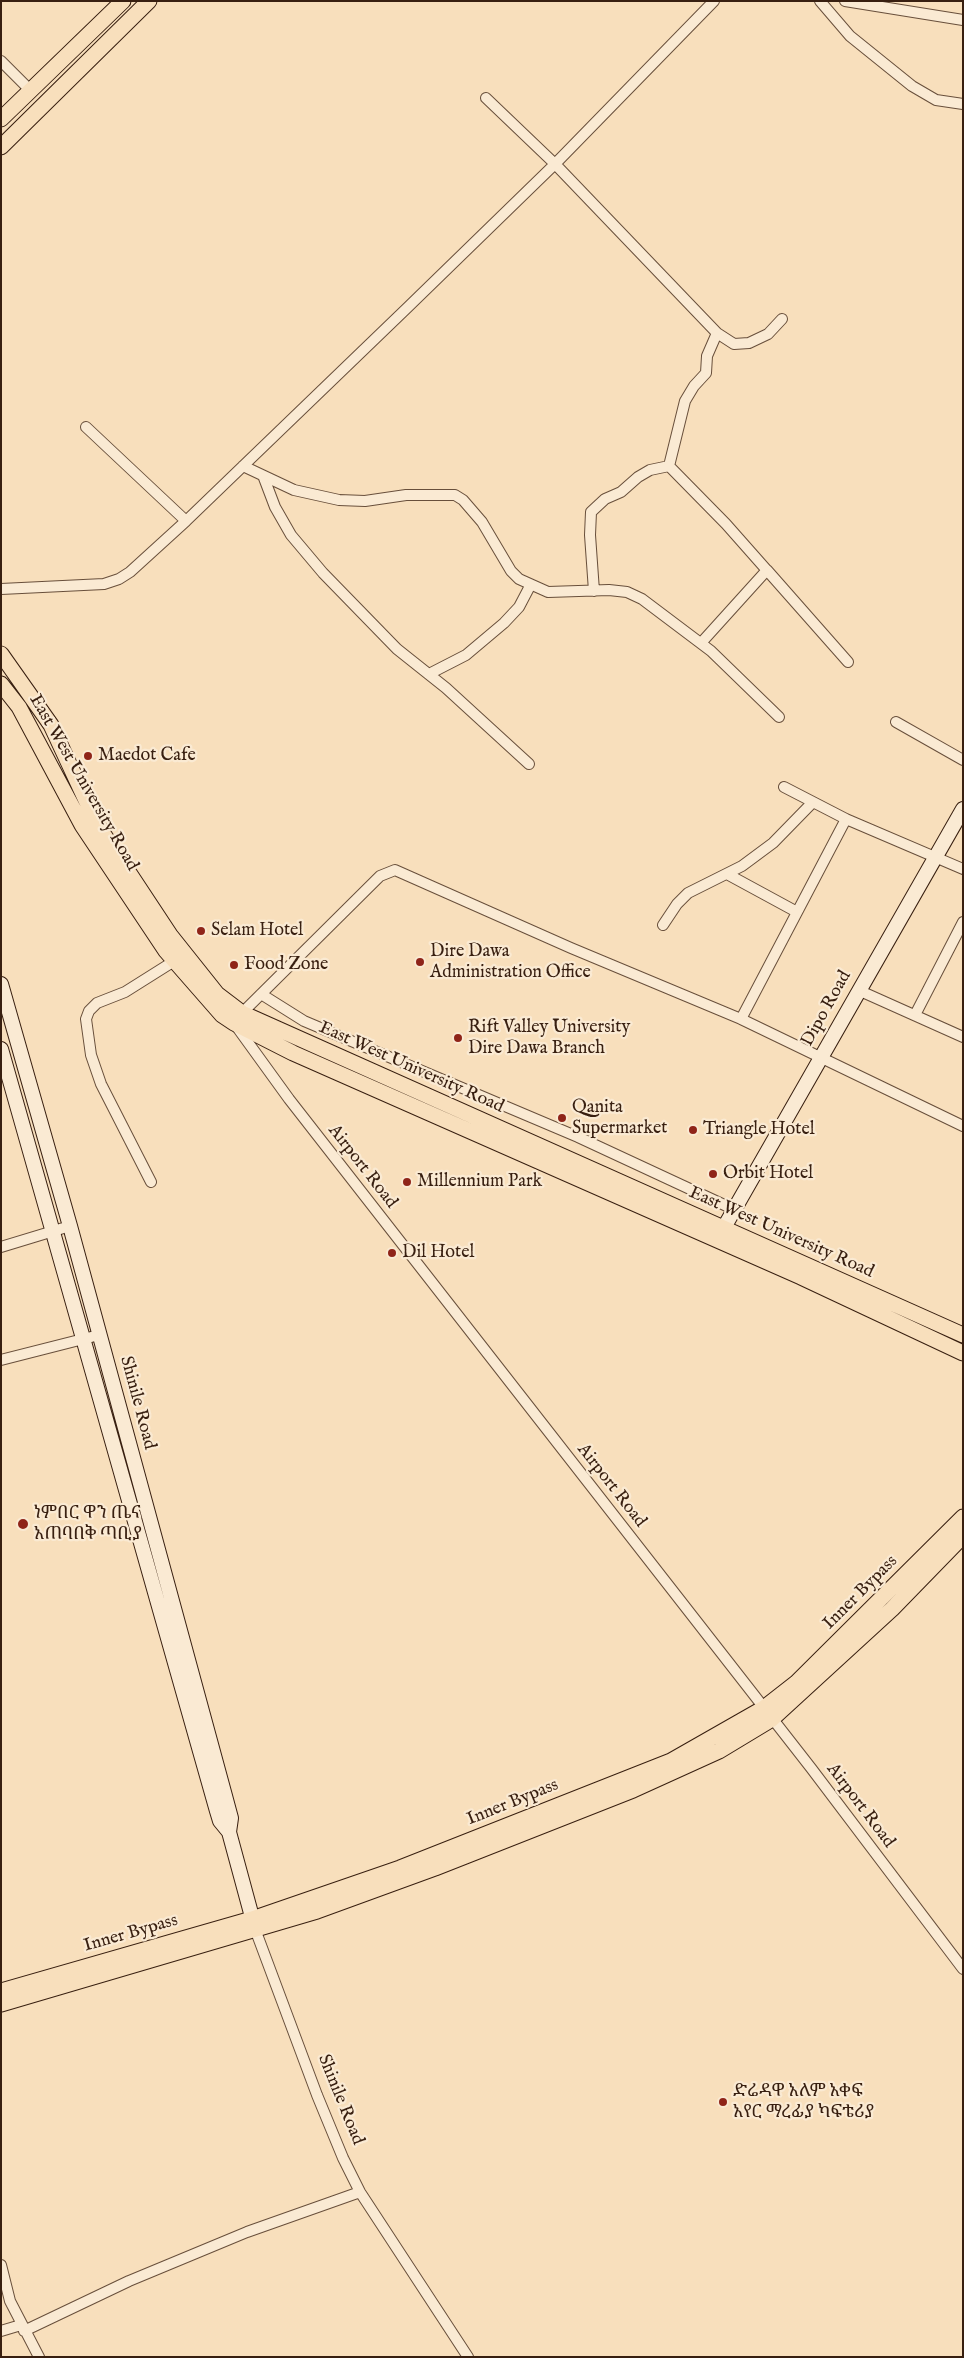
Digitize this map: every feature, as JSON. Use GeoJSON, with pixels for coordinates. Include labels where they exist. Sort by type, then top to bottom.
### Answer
{"type":"FeatureCollection","features":[{"type":"Feature","properties":{"kind":"main road"},"geometry":{"type":"LineString","coordinates":[[1,147],[148,1]]}},
{"type":"Feature","properties":{"kind":"main road"},"geometry":{"type":"LineString","coordinates":[[1,119],[121,2]]}},
{"type":"Feature","properties":{"kind":"main road","name":"East West University Road"},"geometry":{"type":"LineString","coordinates":[[1,654],[51,725],[98,826],[179,958]]}},
{"type":"Feature","properties":{"kind":"main road"},"geometry":{"type":"LineString","coordinates":[[4,688],[21,682]]}},
{"type":"Feature","properties":{"kind":"main road","name":"East West University Road"},"geometry":{"type":"LineString","coordinates":[[4,688],[19,707],[94,844],[222,1015],[238,1018],[612,1178],[720,1234],[963,1353]]}},
{"type":"Feature","properties":{"kind":"main road","name":"East West University Road"},"geometry":{"type":"LineString","coordinates":[[238,1018],[293,1053],[605,1193],[720,1234],[963,1335]]}},
{"type":"Feature","properties":{"kind":"main road"},"geometry":{"type":"LineString","coordinates":[[605,1193],[612,1178]]}},
{"type":"Feature","properties":{"kind":"main road","name":"Inner Bypass"},"geometry":{"type":"LineString","coordinates":[[768,1714],[809,1670],[963,1517]]}},
{"type":"Feature","properties":{"kind":"main road","name":"Inner Bypass"},"geometry":{"type":"LineString","coordinates":[[1,2004],[253,1924],[402,1874],[671,1761],[768,1714],[892,1609],[963,1536]]}},
{"type":"Feature","properties":{"kind":"main road","name":"Inner Bypass"},"geometry":{"type":"LineString","coordinates":[[1,1991],[253,1924]]}},
{"type":"Feature","properties":{"kind":"street"},"geometry":{"type":"LineString","coordinates":[[1,589],[104,584],[119,579],[130,572],[186,522],[555,164],[714,1]]}},
{"type":"Feature","properties":{"kind":"street"},"geometry":{"type":"LineString","coordinates":[[820,1],[850,36],[912,86],[936,100],[963,104]]}},
{"type":"Feature","properties":{"kind":"street"},"geometry":{"type":"LineString","coordinates":[[845,1],[963,20]]}},
{"type":"Feature","properties":{"kind":"street"},"geometry":{"type":"LineString","coordinates":[[1,61],[30,90]]}},
{"type":"Feature","properties":{"kind":"street"},"geometry":{"type":"LineString","coordinates":[[486,98],[555,164],[717,333],[734,344],[749,343],[768,334],[782,319]]}},
{"type":"Feature","properties":{"kind":"street"},"geometry":{"type":"LineString","coordinates":[[669,466],[685,401],[694,386],[706,373],[707,356],[717,333]]}},
{"type":"Feature","properties":{"kind":"street"},"geometry":{"type":"LineString","coordinates":[[86,427],[186,522]]}},
{"type":"Feature","properties":{"kind":"street"},"geometry":{"type":"LineString","coordinates":[[243,466],[264,478],[294,490],[349,501],[406,495],[455,495],[463,500],[482,522],[511,571],[519,580],[548,592],[627,592],[642,599],[701,643],[779,717]]}},
{"type":"Feature","properties":{"kind":"street"},"geometry":{"type":"LineString","coordinates":[[669,466],[726,524],[767,570],[848,662],[824,636],[767,570]]}},
{"type":"Feature","properties":{"kind":"street"},"geometry":{"type":"LineString","coordinates":[[594,591],[589,522],[591,512],[606,499],[621,492],[638,477],[650,470],[669,466]]}},
{"type":"Feature","properties":{"kind":"street"},"geometry":{"type":"LineString","coordinates":[[264,478],[275,507],[291,534],[323,573],[398,649],[429,674],[529,764]]}},
{"type":"Feature","properties":{"kind":"street"},"geometry":{"type":"LineString","coordinates":[[701,643],[767,570]]}},
{"type":"Feature","properties":{"kind":"street"},"geometry":{"type":"LineString","coordinates":[[429,674],[466,655],[504,623],[519,607],[530,586]]}},
{"type":"Feature","properties":{"kind":"street"},"geometry":{"type":"LineString","coordinates":[[896,722],[963,760]]}},
{"type":"Feature","properties":{"kind":"street"},"geometry":{"type":"LineString","coordinates":[[784,787],[846,819],[963,869]]}},
{"type":"Feature","properties":{"kind":"street"},"geometry":{"type":"LineString","coordinates":[[663,926],[677,904],[688,893],[742,866],[773,844],[813,802]]}},
{"type":"Feature","properties":{"kind":"street","name":"Dipo Road"},"geometry":{"type":"LineString","coordinates":[[720,1234],[963,809]]}},
{"type":"Feature","properties":{"kind":"street"},"geometry":{"type":"LineString","coordinates":[[741,1019],[846,819]]}},
{"type":"Feature","properties":{"kind":"street"},"geometry":{"type":"LineString","coordinates":[[238,1018],[380,876],[395,870],[571,948],[741,1019],[963,1126]]}},
{"type":"Feature","properties":{"kind":"street"},"geometry":{"type":"LineString","coordinates":[[727,874],[797,912]]}},
{"type":"Feature","properties":{"kind":"street"},"geometry":{"type":"LineString","coordinates":[[915,1015],[963,922]]}},
{"type":"Feature","properties":{"kind":"street"},"geometry":{"type":"LineString","coordinates":[[151,1182],[101,1084],[91,1055],[86,1019],[89,1011],[98,1004],[125,992],[179,958]]}},
{"type":"Feature","properties":{"kind":"street","name":"Shinile Road"},"geometry":{"type":"LineString","coordinates":[[1,984],[70,1226],[222,1783],[231,1818],[229,1832],[253,1924],[332,2135],[360,2192],[468,2357]]}},
{"type":"Feature","properties":{"kind":"street"},"geometry":{"type":"LineString","coordinates":[[858,990],[963,1037]]}},
{"type":"Feature","properties":{"kind":"street"},"geometry":{"type":"LineString","coordinates":[[261,994],[304,1022],[578,1137],[734,1209]]}},
{"type":"Feature","properties":{"kind":"street","name":"Airport Road"},"geometry":{"type":"LineString","coordinates":[[238,1018],[289,1099],[768,1714],[963,1969]]}},
{"type":"Feature","properties":{"kind":"street","name":"Shinile Road"},"geometry":{"type":"LineString","coordinates":[[1,1049],[5,1074],[53,1232],[217,1811],[220,1821],[229,1832]]}},
{"type":"Feature","properties":{"kind":"street"},"geometry":{"type":"LineString","coordinates":[[5,1074],[26,1069]]}},
{"type":"Feature","properties":{"kind":"street"},"geometry":{"type":"LineString","coordinates":[[1,1247],[70,1226]]}},
{"type":"Feature","properties":{"kind":"street"},"geometry":{"type":"LineString","coordinates":[[1,1360],[99,1335]]}},
{"type":"Feature","properties":{"kind":"street"},"geometry":{"type":"LineString","coordinates":[[1,2331],[23,2328],[247,2232],[360,2192]]}},
{"type":"Feature","properties":{"kind":"street"},"geometry":{"type":"LineString","coordinates":[[1,2265],[10,2301],[39,2357]]}},
{"type":"Feature","properties":{"kind":"place","name":"Maedot Cafe"},"geometry":{"type":"Point","coordinates":[88,756]}},
{"type":"Feature","properties":{"kind":"place","name":"Selam Hotel"},"geometry":{"type":"Point","coordinates":[201,931]}},
{"type":"Feature","properties":{"kind":"place","name":"Dire Dawa Administration Office"},"geometry":{"type":"Point","coordinates":[420,962]}},
{"type":"Feature","properties":{"kind":"place","name":"Food Zone"},"geometry":{"type":"Point","coordinates":[234,965]}},
{"type":"Feature","properties":{"kind":"place","name":"Rift Valley University Dire Dawa Branch"},"geometry":{"type":"Point","coordinates":[458,1038]}},
{"type":"Feature","properties":{"kind":"place","name":"Qanita Supermarket"},"geometry":{"type":"Point","coordinates":[562,1118]}},
{"type":"Feature","properties":{"kind":"place","name":"Triangle Hotel"},"geometry":{"type":"Point","coordinates":[693,1130]}},
{"type":"Feature","properties":{"kind":"place","name":"Orbit Hotel"},"geometry":{"type":"Point","coordinates":[713,1174]}},
{"type":"Feature","properties":{"kind":"place","name":"Millennium Park"},"geometry":{"type":"Point","coordinates":[407,1182]}},
{"type":"Feature","properties":{"kind":"place","name":"Dil Hotel"},"geometry":{"type":"Point","coordinates":[392,1253]}},
{"type":"Feature","properties":{"kind":"place","name":"ነምበር ዋን ጤና አጠባበቅ ጣቢያ"},"geometry":{"type":"Point","coordinates":[23,1524]}},
{"type":"Feature","properties":{"kind":"place","name":"ድሬዳዋ አለም አቀፍ አየር ማረፊያ ካፍቴሪያ"},"geometry":{"type":"Point","coordinates":[723,2102]}}]}
